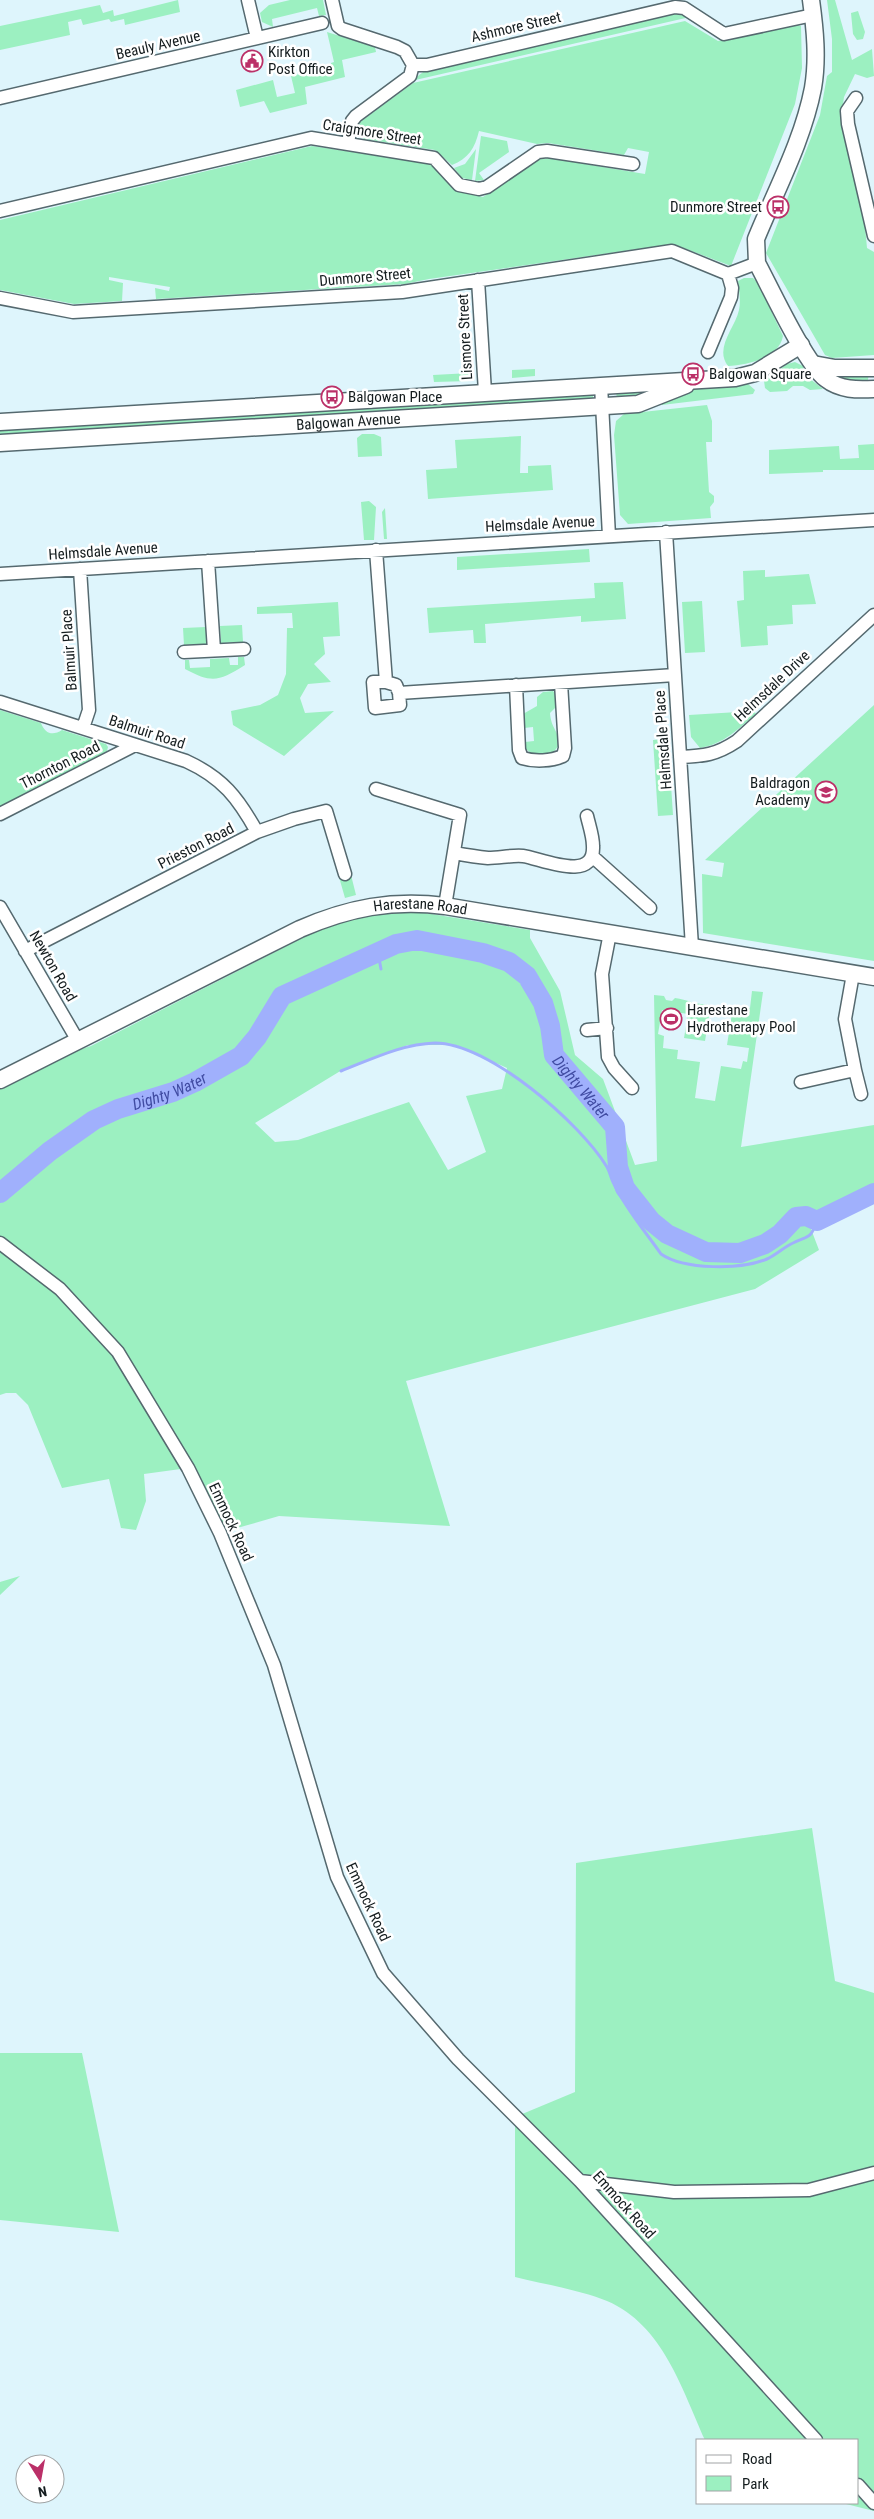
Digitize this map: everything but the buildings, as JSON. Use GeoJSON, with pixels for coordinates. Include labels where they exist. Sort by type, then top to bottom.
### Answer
{"type":"FeatureCollection","features":[{"type":"Feature","properties":{"kind":"street"},"geometry":{"type":"LineString","coordinates":[[250,0],[257,38]]}},
{"type":"Feature","properties":{"kind":"street"},"geometry":{"type":"LineString","coordinates":[[332,0],[336,20],[342,29],[405,51],[412,65],[410,76],[356,116],[352,121],[348,144]]}},
{"type":"Feature","properties":{"kind":"street","name":"Ashmore Street"},"geometry":{"type":"LineString","coordinates":[[412,65],[427,65],[675,7],[684,8],[724,34],[812,8]]}},
{"type":"Feature","properties":{"kind":"street"},"geometry":{"type":"LineString","coordinates":[[812,8],[815,69],[813,88],[805,119],[756,238],[757,262],[801,345],[825,379],[842,387],[874,389]]}},
{"type":"Feature","properties":{"kind":"street","name":"Beauly Avenue"},"geometry":{"type":"LineString","coordinates":[[0,98],[322,23]]}},
{"type":"Feature","properties":{"kind":"street"},"geometry":{"type":"LineString","coordinates":[[856,98],[847,111],[848,124],[874,236]]}},
{"type":"Feature","properties":{"kind":"street","name":"Craigmore Street"},"geometry":{"type":"LineString","coordinates":[[0,211],[311,138],[434,158],[460,185],[478,189],[487,187],[538,152],[547,150],[633,164]]}},
{"type":"Feature","properties":{"kind":"street","name":"Dunmore Street"},"geometry":{"type":"LineString","coordinates":[[0,298],[73,312],[402,292],[672,251],[728,274]]}},
{"type":"Feature","properties":{"kind":"street"},"geometry":{"type":"LineString","coordinates":[[708,352],[731,297],[728,274],[757,262]]}},
{"type":"Feature","properties":{"kind":"street","name":"Lismore Street"},"geometry":{"type":"LineString","coordinates":[[478,280],[485,392]]}},
{"type":"Feature","properties":{"kind":"street","name":"Balgowan Avenue"},"geometry":{"type":"LineString","coordinates":[[0,422],[676,380],[693,382],[735,378],[755,373],[801,345]]}},
{"type":"Feature","properties":{"kind":"street"},"geometry":{"type":"LineString","coordinates":[[813,364],[835,368],[874,368],[872,380],[874,385]]}},
{"type":"Feature","properties":{"kind":"street","name":"Balgowan Avenue"},"geometry":{"type":"LineString","coordinates":[[0,442],[638,404],[693,382]]}},
{"type":"Feature","properties":{"kind":"street"},"geometry":{"type":"LineString","coordinates":[[601,385],[609,536]]}},
{"type":"Feature","properties":{"kind":"street","name":"Helmsdale Avenue"},"geometry":{"type":"LineString","coordinates":[[0,574],[874,520]]}},
{"type":"Feature","properties":{"kind":"street","name":"Helmsdale Place"},"geometry":{"type":"LineString","coordinates":[[666,532],[692,947]]}},
{"type":"Feature","properties":{"kind":"street"},"geometry":{"type":"LineString","coordinates":[[376,550],[386,682]]}},
{"type":"Feature","properties":{"kind":"street"},"geometry":{"type":"LineString","coordinates":[[208,561],[214,650]]}},
{"type":"Feature","properties":{"kind":"street","name":"Balmuir Place"},"geometry":{"type":"LineString","coordinates":[[80,569],[89,710],[83,728]]}},
{"type":"Feature","properties":{"kind":"street","name":"Helmsdale Drive"},"geometry":{"type":"LineString","coordinates":[[680,757],[714,754],[737,741],[874,615]]}},
{"type":"Feature","properties":{"kind":"street"},"geometry":{"type":"LineString","coordinates":[[184,652],[244,649]]}},
{"type":"Feature","properties":{"kind":"street"},"geometry":{"type":"LineString","coordinates":[[399,693],[675,675]]}},
{"type":"Feature","properties":{"kind":"street"},"geometry":{"type":"LineString","coordinates":[[373,682],[386,682],[396,685],[399,693],[400,706],[375,708],[373,682]]}},
{"type":"Feature","properties":{"kind":"street"},"geometry":{"type":"LineString","coordinates":[[516,685],[519,750],[522,758],[547,760],[563,756],[565,748],[561,683]]}},
{"type":"Feature","properties":{"kind":"street","name":"Balmuir Road"},"geometry":{"type":"LineString","coordinates":[[0,702],[186,761],[207,771],[232,792],[257,832]]}},
{"type":"Feature","properties":{"kind":"street","name":"Thornton Road"},"geometry":{"type":"LineString","coordinates":[[0,814],[135,745]]}},
{"type":"Feature","properties":{"kind":"street"},"geometry":{"type":"LineString","coordinates":[[376,789],[460,816],[445,906]]}},
{"type":"Feature","properties":{"kind":"street","name":"Prieston Road"},"geometry":{"type":"LineString","coordinates":[[26,951],[257,832],[294,819],[326,811],[345,874]]}},
{"type":"Feature","properties":{"kind":"street"},"geometry":{"type":"LineString","coordinates":[[454,853],[489,858],[520,856],[536,858],[563,868],[584,863],[592,856],[593,846],[587,816]]}},
{"type":"Feature","properties":{"kind":"street"},"geometry":{"type":"LineString","coordinates":[[592,856],[650,908]]}},
{"type":"Feature","properties":{"kind":"street","name":"Harestane Road"},"geometry":{"type":"LineString","coordinates":[[0,1080],[300,929],[329,916],[393,903],[445,906],[874,977]]}},
{"type":"Feature","properties":{"kind":"street","name":"Newton Road"},"geometry":{"type":"LineString","coordinates":[[0,907],[78,1041]]}},
{"type":"Feature","properties":{"kind":"street"},"geometry":{"type":"LineString","coordinates":[[610,933],[602,974],[609,1062],[632,1088]]}},
{"type":"Feature","properties":{"kind":"street"},"geometry":{"type":"LineString","coordinates":[[853,974],[846,1019],[861,1094]]}},
{"type":"Feature","properties":{"kind":"street"},"geometry":{"type":"LineString","coordinates":[[587,1030],[606,1028]]}},
{"type":"Feature","properties":{"kind":"street"},"geometry":{"type":"LineString","coordinates":[[801,1082],[855,1070]]}},
{"type":"Feature","properties":{"kind":"street","name":"Emmock Road"},"geometry":{"type":"LineString","coordinates":[[0,1243],[60,1289],[118,1352],[188,1468],[220,1533],[274,1665],[337,1877],[383,1973],[458,2059],[580,2181],[815,2439]]}},
{"type":"Feature","properties":{"kind":"street"},"geometry":{"type":"LineString","coordinates":[[580,2181],[674,2192],[809,2190],[874,2173]]}},
{"type":"Feature","properties":{"kind":"street"},"geometry":{"type":"LineString","coordinates":[[859,2486],[874,2503]]}},
{"type":"Feature","properties":{"kind":"green space"},"geometry":{"type":"Polygon","coordinates":[[[178,0],[180,12],[125,25],[124,19],[111,22],[109,19],[83,25],[81,19],[68,22],[70,35],[0,50],[0,26],[100,5],[103,13],[113,10],[114,16],[178,0]]]}},
{"type":"Feature","properties":{"kind":"green space"},"geometry":{"type":"Polygon","coordinates":[[[290,0],[323,0],[326,15],[319,16],[317,8],[272,19],[273,27],[262,22],[260,13],[269,5],[290,0]]]}},
{"type":"Feature","properties":{"kind":"green space"},"geometry":{"type":"Polygon","coordinates":[[[827,0],[835,0],[852,60],[872,49],[874,76],[867,78],[855,74],[844,97],[842,112],[865,226],[867,248],[874,252],[874,355],[832,358],[825,355],[766,253],[820,115],[827,76],[832,72],[832,39],[827,0]]]}},
{"type":"Feature","properties":{"kind":"green space"},"geometry":{"type":"Polygon","coordinates":[[[678,11],[690,17],[411,81],[426,70],[678,11]]]}},
{"type":"Feature","properties":{"kind":"green space"},"geometry":{"type":"Polygon","coordinates":[[[858,11],[865,32],[863,39],[857,40],[853,34],[851,13],[858,11]]]}},
{"type":"Feature","properties":{"kind":"green space"},"geometry":{"type":"Polygon","coordinates":[[[685,21],[718,41],[795,24],[801,26],[802,68],[795,104],[731,266],[673,244],[405,284],[156,299],[155,288],[169,291],[170,287],[109,277],[109,280],[123,283],[122,301],[74,304],[0,290],[0,220],[312,146],[432,164],[456,191],[483,197],[540,159],[549,158],[645,174],[649,152],[628,148],[624,155],[548,143],[537,144],[479,131],[475,143],[467,156],[452,165],[435,150],[364,139],[358,129],[360,122],[413,83],[685,21]]]}},
{"type":"Feature","properties":{"kind":"green space"},"geometry":{"type":"Polygon","coordinates":[[[327,32],[375,47],[376,52],[342,60],[345,77],[305,87],[307,104],[270,113],[264,101],[240,107],[236,90],[273,80],[277,97],[295,93],[291,76],[331,67],[331,63],[334,62],[327,32]]]}},
{"type":"Feature","properties":{"kind":"green space"},"geometry":{"type":"Polygon","coordinates":[[[481,136],[507,141],[509,152],[479,173],[484,180],[475,181],[481,136]]]}},
{"type":"Feature","properties":{"kind":"green space"},"geometry":{"type":"Polygon","coordinates":[[[476,149],[472,180],[462,178],[454,168],[465,164],[476,149]]]}},
{"type":"Feature","properties":{"kind":"green space"},"geometry":{"type":"Polygon","coordinates":[[[744,278],[753,278],[758,283],[783,336],[776,350],[769,355],[753,362],[728,366],[724,359],[724,345],[739,310],[738,281],[744,278]]]}},
{"type":"Feature","properties":{"kind":"green space"},"geometry":{"type":"Polygon","coordinates":[[[795,362],[803,366],[805,375],[823,389],[810,390],[803,386],[793,386],[787,391],[770,392],[765,388],[764,381],[787,364],[795,362]]]}},
{"type":"Feature","properties":{"kind":"green space"},"geometry":{"type":"Polygon","coordinates":[[[535,369],[535,376],[512,378],[512,370],[535,369]]]}},
{"type":"Feature","properties":{"kind":"green space"},"geometry":{"type":"Polygon","coordinates":[[[826,370],[869,371],[868,380],[870,386],[852,387],[826,370]]]}},
{"type":"Feature","properties":{"kind":"green space"},"geometry":{"type":"Polygon","coordinates":[[[470,373],[471,381],[434,382],[433,375],[470,373]]]}},
{"type":"Feature","properties":{"kind":"green space"},"geometry":{"type":"Polygon","coordinates":[[[673,383],[645,400],[617,399],[616,391],[673,383]]]}},
{"type":"Feature","properties":{"kind":"green space"},"geometry":{"type":"Polygon","coordinates":[[[747,383],[755,390],[753,394],[662,405],[661,401],[694,388],[747,383]]]}},
{"type":"Feature","properties":{"kind":"green space"},"geometry":{"type":"Polygon","coordinates":[[[593,393],[593,399],[0,439],[0,425],[593,393]]]}},
{"type":"Feature","properties":{"kind":"green space"},"geometry":{"type":"Polygon","coordinates":[[[707,405],[712,421],[712,442],[706,442],[709,492],[714,496],[714,502],[710,507],[711,518],[628,524],[620,515],[614,435],[616,421],[624,414],[707,405]]]}},
{"type":"Feature","properties":{"kind":"green space"},"geometry":{"type":"Polygon","coordinates":[[[362,434],[374,434],[381,437],[382,456],[358,457],[357,438],[362,434]]]}},
{"type":"Feature","properties":{"kind":"green space"},"geometry":{"type":"Polygon","coordinates":[[[521,436],[520,473],[528,473],[528,466],[551,465],[553,490],[428,499],[426,470],[457,468],[455,440],[521,436]]]}},
{"type":"Feature","properties":{"kind":"green space"},"geometry":{"type":"Polygon","coordinates":[[[874,444],[874,470],[823,470],[823,472],[769,474],[769,450],[839,446],[840,459],[859,458],[858,445],[874,444]]]}},
{"type":"Feature","properties":{"kind":"green space"},"geometry":{"type":"Polygon","coordinates":[[[369,501],[376,507],[374,540],[364,540],[361,502],[369,501]]]}},
{"type":"Feature","properties":{"kind":"green space"},"geometry":{"type":"Polygon","coordinates":[[[385,508],[387,539],[384,539],[382,512],[385,508]]]}},
{"type":"Feature","properties":{"kind":"green space"},"geometry":{"type":"Polygon","coordinates":[[[589,549],[590,562],[457,570],[457,557],[589,549]]]}},
{"type":"Feature","properties":{"kind":"green space"},"geometry":{"type":"Polygon","coordinates":[[[765,570],[765,577],[809,574],[816,604],[792,605],[793,624],[767,626],[768,645],[741,647],[737,601],[744,600],[743,571],[765,570]]]}},
{"type":"Feature","properties":{"kind":"green space"},"geometry":{"type":"Polygon","coordinates":[[[623,582],[626,619],[581,622],[581,616],[485,624],[486,643],[474,643],[473,630],[429,633],[427,608],[595,598],[594,583],[623,582]]]}},
{"type":"Feature","properties":{"kind":"green space"},"geometry":{"type":"Polygon","coordinates":[[[702,601],[705,652],[685,653],[682,602],[702,601]]]}},
{"type":"Feature","properties":{"kind":"green space"},"geometry":{"type":"Polygon","coordinates":[[[338,602],[340,636],[323,637],[325,654],[314,664],[331,682],[308,684],[300,698],[305,713],[334,711],[284,756],[233,725],[231,711],[260,705],[278,695],[286,674],[287,628],[293,628],[292,613],[257,614],[257,607],[338,602]]]}},
{"type":"Feature","properties":{"kind":"green space"},"geometry":{"type":"Polygon","coordinates":[[[242,625],[243,642],[221,643],[220,626],[242,625]]]}},
{"type":"Feature","properties":{"kind":"green space"},"geometry":{"type":"Polygon","coordinates":[[[206,627],[207,644],[184,645],[183,628],[206,627]]]}},
{"type":"Feature","properties":{"kind":"green space"},"geometry":{"type":"Polygon","coordinates":[[[238,657],[244,657],[245,665],[216,679],[209,679],[185,669],[185,660],[189,660],[190,668],[210,667],[210,659],[229,658],[230,665],[238,665],[238,657]]]}},
{"type":"Feature","properties":{"kind":"green space"},"geometry":{"type":"Polygon","coordinates":[[[553,691],[558,697],[558,705],[550,713],[559,745],[552,754],[533,755],[525,748],[525,742],[534,741],[533,727],[524,728],[523,714],[537,706],[537,697],[543,692],[553,691]]]}},
{"type":"Feature","properties":{"kind":"green space","name":"Baldragon Academy"},"geometry":{"type":"Polygon","coordinates":[[[874,705],[874,961],[703,933],[702,874],[722,877],[724,863],[705,860],[874,705]]]}},
{"type":"Feature","properties":{"kind":"green space"},"geometry":{"type":"Polygon","coordinates":[[[0,710],[41,723],[45,730],[50,733],[62,730],[106,744],[108,747],[107,751],[98,756],[99,760],[0,810],[0,710]]]}},
{"type":"Feature","properties":{"kind":"green space"},"geometry":{"type":"Polygon","coordinates":[[[754,711],[756,714],[743,725],[724,739],[709,746],[700,748],[691,737],[689,715],[754,711]]]}},
{"type":"Feature","properties":{"kind":"green space"},"geometry":{"type":"Polygon","coordinates":[[[668,739],[673,815],[658,816],[653,740],[668,739]]]}},
{"type":"Feature","properties":{"kind":"green space"},"geometry":{"type":"Polygon","coordinates":[[[351,875],[356,895],[345,898],[339,877],[351,875]]]}},
{"type":"Feature","properties":{"kind":"green space"},"geometry":{"type":"Polygon","coordinates":[[[407,910],[530,930],[530,938],[560,991],[575,1055],[603,1079],[635,1165],[657,1161],[654,995],[664,996],[666,1000],[672,1001],[675,998],[708,1005],[707,1009],[710,1010],[705,1041],[684,1038],[688,1014],[662,1010],[658,1034],[664,1036],[663,1048],[678,1050],[677,1059],[700,1062],[695,1098],[715,1101],[721,1066],[741,1069],[743,1061],[747,1062],[749,1048],[727,1045],[732,1013],[735,1011],[736,1006],[750,1008],[752,991],[763,992],[741,1147],[874,1125],[874,1192],[806,1216],[819,1250],[755,1289],[406,1381],[450,1526],[279,1516],[220,1533],[188,1468],[144,1474],[146,1501],[136,1530],[121,1528],[109,1479],[62,1488],[28,1405],[16,1393],[0,1395],[0,1088],[63,1055],[91,1046],[316,931],[345,920],[407,910]],[[408,1045],[342,1070],[255,1123],[275,1142],[298,1140],[409,1102],[448,1170],[486,1152],[466,1096],[502,1089],[507,1068],[456,1045],[408,1045]]]}},
{"type":"Feature","properties":{"kind":"green space"},"geometry":{"type":"Polygon","coordinates":[[[20,1576],[0,1595],[0,1582],[20,1576]]]}},
{"type":"Feature","properties":{"kind":"green space"},"geometry":{"type":"Polygon","coordinates":[[[812,1828],[835,1981],[874,1993],[874,2511],[846,2504],[859,2504],[859,2439],[705,2439],[679,2380],[657,2342],[643,2326],[626,2312],[607,2301],[573,2290],[515,2277],[515,2117],[575,2092],[576,1863],[812,1828]]]}},
{"type":"Feature","properties":{"kind":"green space"},"geometry":{"type":"Polygon","coordinates":[[[0,2053],[82,2053],[119,2232],[0,2220],[0,2053]]]}},
{"type":"Feature","properties":{"kind":"waterway","name":"Dighty Water"},"geometry":{"type":"LineString","coordinates":[[0,1193],[50,1151],[94,1120],[118,1109],[173,1092],[241,1056],[257,1037],[282,996],[396,944],[417,940],[483,953],[509,962],[527,976],[543,1003],[550,1026],[554,1055],[615,1127],[618,1167],[625,1188],[651,1221],[667,1234],[706,1252],[740,1253],[765,1244],[780,1234],[796,1217],[806,1216],[817,1221],[874,1193]]}},
{"type":"Feature","properties":{"kind":"waterway","name":"Dighty Water"},"geometry":{"type":"LineString","coordinates":[[378,953],[381,969]]}},
{"type":"Feature","properties":{"kind":"waterway","name":"Dighty Water"},"geometry":{"type":"LineString","coordinates":[[341,1071],[387,1053],[423,1044],[435,1043],[457,1047],[481,1056],[531,1088],[576,1129],[607,1167],[619,1193],[636,1220],[661,1254],[671,1259],[698,1266],[713,1267],[756,1263],[767,1259],[811,1234],[817,1221]]}},
{"type":"Feature","properties":{"kind":"place","name":"Kirkton Post Office"},"geometry":{"type":"Point","coordinates":[252,61]}},
{"type":"Feature","properties":{"kind":"place","name":"Dunmore Street"},"geometry":{"type":"Point","coordinates":[778,207]}},
{"type":"Feature","properties":{"kind":"place","name":"Balgowan Square"},"geometry":{"type":"Point","coordinates":[693,374]}},
{"type":"Feature","properties":{"kind":"place","name":"Balgowan Place"},"geometry":{"type":"Point","coordinates":[332,397]}},
{"type":"Feature","properties":{"kind":"place","name":"Baldragon Academy"},"geometry":{"type":"Point","coordinates":[826,792]}},
{"type":"Feature","properties":{"kind":"place","name":"Harestane Hydrotherapy Pool"},"geometry":{"type":"Point","coordinates":[671,1019]}}]}
